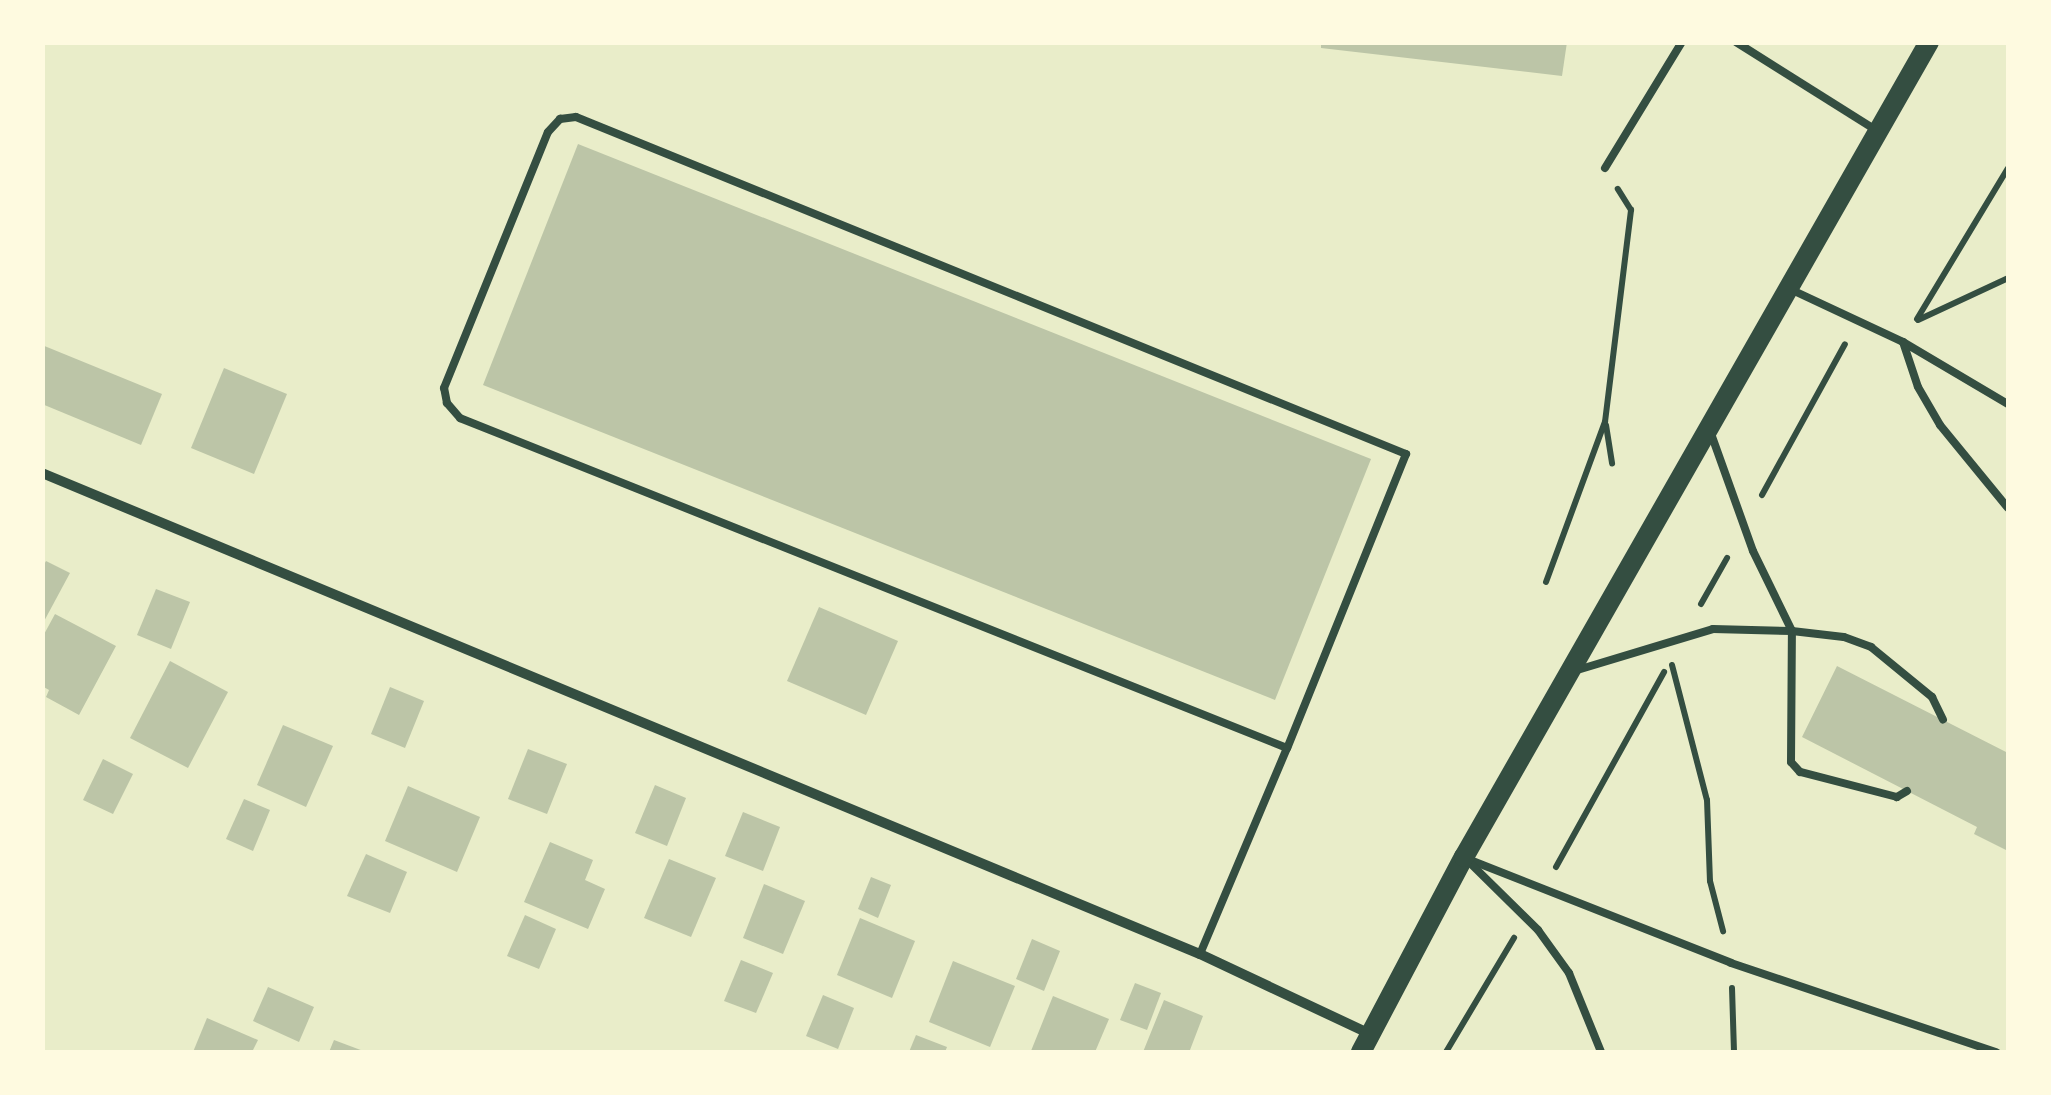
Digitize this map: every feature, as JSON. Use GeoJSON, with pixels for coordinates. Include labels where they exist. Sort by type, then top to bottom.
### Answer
{"type":"FeatureCollection","features":[{"type":"Feature","properties":{"kind":"main road"},"geometry":{"type":"LineString","coordinates":[[1366,1043],[1464,857],[1929,42]]}},
{"type":"Feature","properties":{"kind":"street"},"geometry":{"type":"LineString","coordinates":[[42,473],[1200,954],[1366,1043]]}},
{"type":"Feature","properties":{"kind":"lane"},"geometry":{"type":"LineString","coordinates":[[1605,168],[1682,42]]}},
{"type":"Feature","properties":{"kind":"lane"},"geometry":{"type":"LineString","coordinates":[[1736,42],[1878,131]]}},
{"type":"Feature","properties":{"kind":"lane"},"geometry":{"type":"LineString","coordinates":[[1200,954],[1287,748],[1404,465],[1406,454],[1398,447],[576,117],[560,119],[548,132],[444,388],[447,403],[460,418],[1287,748]]}},
{"type":"Feature","properties":{"kind":"lane"},"geometry":{"type":"LineString","coordinates":[[1788,288],[1903,342],[2008,404]]}},
{"type":"Feature","properties":{"kind":"lane"},"geometry":{"type":"LineString","coordinates":[[1903,342],[1918,387],[1940,425],[2008,508]]}},
{"type":"Feature","properties":{"kind":"lane"},"geometry":{"type":"LineString","coordinates":[[1709,427],[1753,552],[1792,631],[1791,762],[1800,772],[1896,798],[1907,791]]}},
{"type":"Feature","properties":{"kind":"lane"},"geometry":{"type":"LineString","coordinates":[[1570,672],[1712,628],[1844,637],[1871,647],[1932,698],[1943,720]]}},
{"type":"Feature","properties":{"kind":"lane"},"geometry":{"type":"LineString","coordinates":[[1464,857],[1731,963],[1996,1052]]}},
{"type":"Feature","properties":{"kind":"lane"},"geometry":{"type":"LineString","coordinates":[[1464,857],[1526,918],[1569,972],[1601,1052]]}},
{"type":"Feature","properties":{"kind":"path"},"geometry":{"type":"LineString","coordinates":[[1546,582],[1606,422],[1631,210],[1605,168]]}},
{"type":"Feature","properties":{"kind":"path"},"geometry":{"type":"LineString","coordinates":[[1903,342],[2006,180],[2008,168]]}},
{"type":"Feature","properties":{"kind":"path"},"geometry":{"type":"LineString","coordinates":[[1916,320],[2008,278]]}},
{"type":"Feature","properties":{"kind":"path"},"geometry":{"type":"LineString","coordinates":[[1606,422],[1612,464]]}},
{"type":"Feature","properties":{"kind":"path"},"geometry":{"type":"LineString","coordinates":[[1670,659],[1708,800],[1710,881],[1731,963],[1734,1052]]}},
{"type":"Feature","properties":{"kind":"path"},"geometry":{"type":"LineString","coordinates":[[1446,1052],[1526,918]]}},
{"type":"Feature","properties":{"kind":"building"},"geometry":{"type":"Polygon","coordinates":[[[1321,42],[1567,42],[1562,76],[1321,48],[1321,42]]]}},
{"type":"Feature","properties":{"kind":"building"},"geometry":{"type":"Polygon","coordinates":[[[578,144],[1371,459],[1275,700],[483,385],[578,144]]]}},
{"type":"Feature","properties":{"kind":"building"},"geometry":{"type":"Polygon","coordinates":[[[42,345],[162,394],[141,445],[42,404],[42,345]]]}},
{"type":"Feature","properties":{"kind":"building"},"geometry":{"type":"Polygon","coordinates":[[[224,368],[287,394],[254,474],[191,448],[224,368]]]}},
{"type":"Feature","properties":{"kind":"building"},"geometry":{"type":"Polygon","coordinates":[[[46,561],[70,573],[42,625],[42,568],[46,561]]]}},
{"type":"Feature","properties":{"kind":"building"},"geometry":{"type":"Polygon","coordinates":[[[156,589],[190,602],[171,649],[137,635],[156,589]]]}},
{"type":"Feature","properties":{"kind":"building"},"geometry":{"type":"Polygon","coordinates":[[[819,607],[898,641],[866,715],[787,681],[819,607]]]}},
{"type":"Feature","properties":{"kind":"building"},"geometry":{"type":"Polygon","coordinates":[[[55,614],[116,646],[79,715],[46,697],[49,690],[42,686],[42,638],[55,614]]]}},
{"type":"Feature","properties":{"kind":"building"},"geometry":{"type":"Polygon","coordinates":[[[170,661],[228,692],[188,768],[130,738],[170,661]]]}},
{"type":"Feature","properties":{"kind":"building"},"geometry":{"type":"Polygon","coordinates":[[[1837,666],[2008,753],[2008,851],[1974,834],[1977,827],[1802,737],[1837,666]]]}},
{"type":"Feature","properties":{"kind":"building"},"geometry":{"type":"Polygon","coordinates":[[[390,687],[424,701],[405,748],[371,734],[390,687]]]}},
{"type":"Feature","properties":{"kind":"building"},"geometry":{"type":"Polygon","coordinates":[[[283,725],[333,746],[306,807],[257,785],[283,725]]]}},
{"type":"Feature","properties":{"kind":"building"},"geometry":{"type":"Polygon","coordinates":[[[528,749],[567,764],[547,814],[508,799],[528,749]]]}},
{"type":"Feature","properties":{"kind":"building"},"geometry":{"type":"Polygon","coordinates":[[[103,759],[133,774],[113,814],[83,800],[103,759]]]}},
{"type":"Feature","properties":{"kind":"building"},"geometry":{"type":"Polygon","coordinates":[[[655,785],[686,798],[667,846],[635,833],[655,785]]]}},
{"type":"Feature","properties":{"kind":"building"},"geometry":{"type":"Polygon","coordinates":[[[408,786],[480,817],[457,872],[385,841],[408,786]]]}},
{"type":"Feature","properties":{"kind":"building"},"geometry":{"type":"Polygon","coordinates":[[[244,799],[270,810],[253,851],[226,839],[244,799]]]}},
{"type":"Feature","properties":{"kind":"building"},"geometry":{"type":"Polygon","coordinates":[[[743,812],[780,827],[763,871],[725,856],[743,812]]]}},
{"type":"Feature","properties":{"kind":"building"},"geometry":{"type":"Polygon","coordinates":[[[550,842],[593,860],[585,880],[605,889],[588,929],[524,902],[550,842]]]}},
{"type":"Feature","properties":{"kind":"building"},"geometry":{"type":"Polygon","coordinates":[[[366,854],[407,872],[390,913],[347,896],[366,854]]]}},
{"type":"Feature","properties":{"kind":"building"},"geometry":{"type":"Polygon","coordinates":[[[669,859],[716,878],[691,937],[644,918],[669,859]]]}},
{"type":"Feature","properties":{"kind":"building"},"geometry":{"type":"Polygon","coordinates":[[[871,877],[891,885],[878,918],[858,909],[871,877]]]}},
{"type":"Feature","properties":{"kind":"building"},"geometry":{"type":"Polygon","coordinates":[[[764,884],[805,901],[783,954],[743,938],[764,884]]]}},
{"type":"Feature","properties":{"kind":"building"},"geometry":{"type":"Polygon","coordinates":[[[525,915],[556,929],[539,969],[507,956],[525,915]]]}},
{"type":"Feature","properties":{"kind":"building"},"geometry":{"type":"Polygon","coordinates":[[[860,918],[915,941],[892,998],[837,975],[860,918]]]}},
{"type":"Feature","properties":{"kind":"building"},"geometry":{"type":"Polygon","coordinates":[[[1032,939],[1060,951],[1044,991],[1016,979],[1032,939]]]}},
{"type":"Feature","properties":{"kind":"building"},"geometry":{"type":"Polygon","coordinates":[[[741,960],[773,973],[756,1013],[724,1001],[741,960]]]}},
{"type":"Feature","properties":{"kind":"building"},"geometry":{"type":"Polygon","coordinates":[[[953,961],[1015,986],[990,1047],[929,1022],[953,961]]]}},
{"type":"Feature","properties":{"kind":"building"},"geometry":{"type":"Polygon","coordinates":[[[1135,983],[1161,993],[1147,1030],[1120,1020],[1135,983]]]}},
{"type":"Feature","properties":{"kind":"building"},"geometry":{"type":"Polygon","coordinates":[[[268,987],[314,1007],[299,1042],[253,1021],[268,987]]]}},
{"type":"Feature","properties":{"kind":"building"},"geometry":{"type":"Polygon","coordinates":[[[823,995],[854,1008],[838,1049],[806,1036],[823,995]]]}},
{"type":"Feature","properties":{"kind":"building"},"geometry":{"type":"Polygon","coordinates":[[[1053,996],[1109,1019],[1095,1052],[1031,1051],[1053,996]]]}},
{"type":"Feature","properties":{"kind":"building"},"geometry":{"type":"Polygon","coordinates":[[[1164,1000],[1203,1016],[1190,1050],[1197,1052],[1143,1052],[1164,1000]]]}},
{"type":"Feature","properties":{"kind":"building"},"geometry":{"type":"Polygon","coordinates":[[[207,1018],[258,1040],[252,1052],[193,1052],[207,1018]]]}},
{"type":"Feature","properties":{"kind":"building"},"geometry":{"type":"Polygon","coordinates":[[[916,1035],[947,1047],[945,1052],[909,1052],[916,1035]]]}},
{"type":"Feature","properties":{"kind":"building"},"geometry":{"type":"Polygon","coordinates":[[[334,1040],[366,1052],[329,1052],[334,1040]]]}}]}
